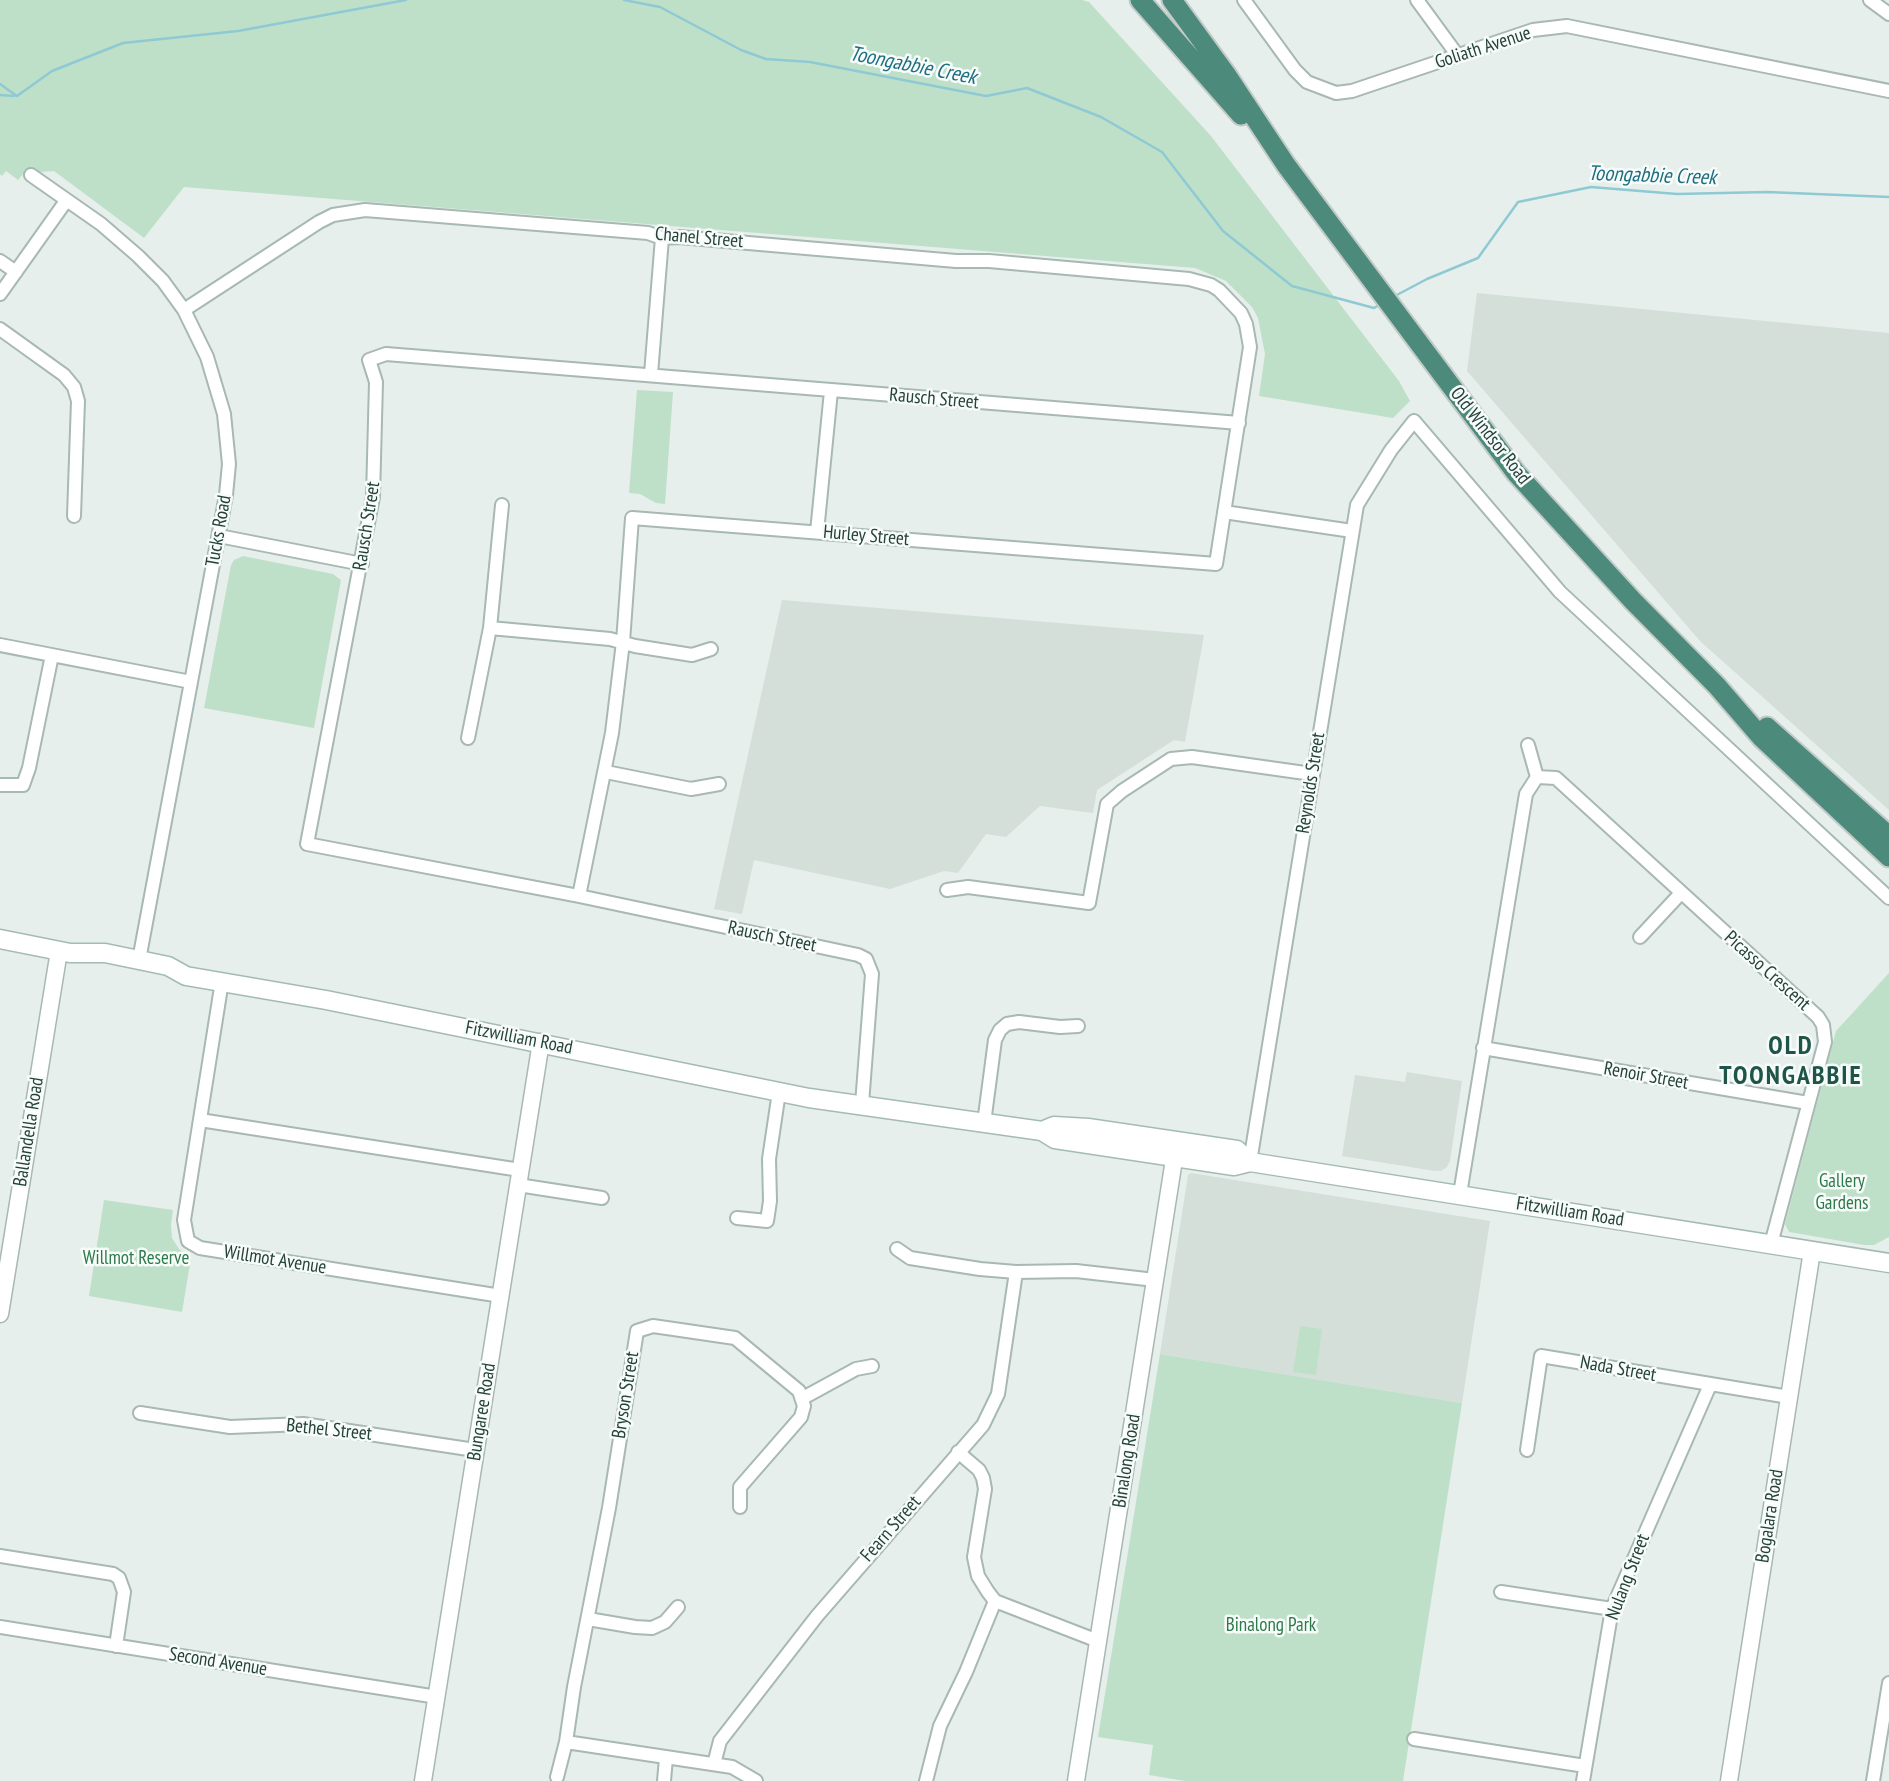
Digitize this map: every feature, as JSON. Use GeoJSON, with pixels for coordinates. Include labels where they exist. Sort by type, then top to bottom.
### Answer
{"type":"FeatureCollection","features":[{"type":"Feature","properties":{"kind":"highway","name":"Old Windsor Road"},"geometry":{"type":"LineString","coordinates":[[1140,0],[1286,165]]}},
{"type":"Feature","properties":{"kind":"highway","name":"Old Windsor Road"},"geometry":{"type":"LineString","coordinates":[[1172,0],[1226,74],[1286,165],[1516,473],[1633,601],[1717,686],[1761,737],[1889,857]]}},
{"type":"Feature","properties":{"kind":"highway","name":"Old Windsor Road"},"geometry":{"type":"LineString","coordinates":[[1717,686],[1790,746],[1889,836]]}},
{"type":"Feature","properties":{"kind":"main road","name":"Fitzwilliam Road"},"geometry":{"type":"LineString","coordinates":[[0,939],[59,951],[105,953],[169,965],[186,976],[541,1042],[779,1092],[1042,1131],[1054,1126],[1077,1127],[1176,1149],[1237,1150],[1250,1162],[1889,1263]]}},
{"type":"Feature","properties":{"kind":"street","name":"Goliath Avenue"},"geometry":{"type":"LineString","coordinates":[[1244,0],[1295,70],[1307,82],[1336,93],[1352,91],[1533,30],[1567,26],[1889,91]]}},
{"type":"Feature","properties":{"kind":"street"},"geometry":{"type":"LineString","coordinates":[[1416,0],[1458,56]]}},
{"type":"Feature","properties":{"kind":"street"},"geometry":{"type":"LineString","coordinates":[[1870,0],[1889,15]]}},
{"type":"Feature","properties":{"kind":"street","name":"Tucks Road"},"geometry":{"type":"LineString","coordinates":[[31,176],[100,224],[163,281],[184,310],[207,357],[224,414],[229,464],[219,536],[139,960]]}},
{"type":"Feature","properties":{"kind":"street"},"geometry":{"type":"LineString","coordinates":[[0,294],[66,201]]}},
{"type":"Feature","properties":{"kind":"street","name":"Chanel Street"},"geometry":{"type":"LineString","coordinates":[[184,310],[319,222],[333,215],[365,210],[648,233],[662,238],[679,237],[957,261],[989,261],[1189,279],[1211,285],[1234,303]]}},
{"type":"Feature","properties":{"kind":"street"},"geometry":{"type":"LineString","coordinates":[[652,374],[662,238]]}},
{"type":"Feature","properties":{"kind":"street"},"geometry":{"type":"LineString","coordinates":[[0,261],[16,272]]}},
{"type":"Feature","properties":{"kind":"street","name":"Hurley Street"},"geometry":{"type":"LineString","coordinates":[[579,896],[606,772],[623,642],[632,518],[1216,564],[1250,347],[1246,324],[1234,303]]}},
{"type":"Feature","properties":{"kind":"street"},"geometry":{"type":"LineString","coordinates":[[0,330],[64,375],[74,387],[78,401],[74,516]]}},
{"type":"Feature","properties":{"kind":"street","name":"Rausch Street"},"geometry":{"type":"LineString","coordinates":[[862,1104],[872,974],[866,959],[846,952],[579,896],[307,844],[362,564],[375,480],[376,382],[369,360],[386,355],[652,374],[1240,423]]}},
{"type":"Feature","properties":{"kind":"street"},"geometry":{"type":"LineString","coordinates":[[817,532],[831,391]]}},
{"type":"Feature","properties":{"kind":"street","name":"Reynolds Street"},"geometry":{"type":"LineString","coordinates":[[1250,1162],[1357,505],[1391,450],[1414,421],[1560,592],[1889,898]]}},
{"type":"Feature","properties":{"kind":"street"},"geometry":{"type":"LineString","coordinates":[[468,738],[490,628],[502,505]]}},
{"type":"Feature","properties":{"kind":"street"},"geometry":{"type":"LineString","coordinates":[[1224,512],[1352,531]]}},
{"type":"Feature","properties":{"kind":"street"},"geometry":{"type":"LineString","coordinates":[[219,536],[362,564]]}},
{"type":"Feature","properties":{"kind":"street"},"geometry":{"type":"LineString","coordinates":[[490,628],[610,639],[692,655],[711,649]]}},
{"type":"Feature","properties":{"kind":"street"},"geometry":{"type":"LineString","coordinates":[[0,645],[191,682]]}},
{"type":"Feature","properties":{"kind":"street"},"geometry":{"type":"LineString","coordinates":[[0,785],[23,785],[29,768],[52,655]]}},
{"type":"Feature","properties":{"kind":"street"},"geometry":{"type":"LineString","coordinates":[[1460,1194],[1526,794],[1537,777],[1528,745]]}},
{"type":"Feature","properties":{"kind":"street"},"geometry":{"type":"LineString","coordinates":[[947,890],[968,887],[1089,903],[1107,804],[1122,791],[1171,760],[1192,757],[1312,774]]}},
{"type":"Feature","properties":{"kind":"street"},"geometry":{"type":"LineString","coordinates":[[606,772],[691,789],[719,784]]}},
{"type":"Feature","properties":{"kind":"street","name":"Picasso Crescent"},"geometry":{"type":"LineString","coordinates":[[1537,777],[1556,778],[1818,1017],[1823,1025],[1825,1042],[1771,1244]]}},
{"type":"Feature","properties":{"kind":"street"},"geometry":{"type":"LineString","coordinates":[[1640,937],[1681,893]]}},
{"type":"Feature","properties":{"kind":"street","name":"Ballandella Road"},"geometry":{"type":"LineString","coordinates":[[0,1314],[59,951]]}},
{"type":"Feature","properties":{"kind":"street","name":"Willmot Avenue"},"geometry":{"type":"LineString","coordinates":[[222,981],[184,1220],[188,1241],[194,1246],[501,1296]]}},
{"type":"Feature","properties":{"kind":"street"},"geometry":{"type":"LineString","coordinates":[[984,1123],[995,1040],[1000,1030],[1007,1024],[1019,1021],[1060,1027],[1078,1026]]}},
{"type":"Feature","properties":{"kind":"street","name":"Bungaree Road"},"geometry":{"type":"LineString","coordinates":[[423,1781],[541,1042]]}},
{"type":"Feature","properties":{"kind":"street","name":"Renoir Street"},"geometry":{"type":"LineString","coordinates":[[1483,1048],[1808,1103]]}},
{"type":"Feature","properties":{"kind":"street"},"geometry":{"type":"LineString","coordinates":[[737,1218],[767,1220],[770,1201],[769,1159],[779,1092]]}},
{"type":"Feature","properties":{"kind":"street"},"geometry":{"type":"LineString","coordinates":[[200,1120],[519,1178],[603,1198]]}},
{"type":"Feature","properties":{"kind":"street","name":"Binalong Road"},"geometry":{"type":"LineString","coordinates":[[1076,1781],[1176,1149]]}},
{"type":"Feature","properties":{"kind":"street"},"geometry":{"type":"LineString","coordinates":[[897,1249],[910,1258],[980,1269],[1016,1272],[1076,1271],[1155,1280]]}},
{"type":"Feature","properties":{"kind":"street","name":"Bogalara Road"},"geometry":{"type":"LineString","coordinates":[[1729,1781],[1812,1251]]}},
{"type":"Feature","properties":{"kind":"street","name":"Fearn Street"},"geometry":{"type":"LineString","coordinates":[[714,1764],[720,1741],[817,1616],[983,1425],[998,1394],[1016,1272]]}},
{"type":"Feature","properties":{"kind":"street","name":"Bryson Street"},"geometry":{"type":"LineString","coordinates":[[557,1777],[566,1742],[608,1508],[636,1331],[653,1326],[735,1338],[799,1391],[803,1398]]}},
{"type":"Feature","properties":{"kind":"street","name":"Nada Street"},"geometry":{"type":"LineString","coordinates":[[1527,1450],[1541,1356],[1789,1397]]}},
{"type":"Feature","properties":{"kind":"street"},"geometry":{"type":"LineString","coordinates":[[740,1507],[740,1488],[801,1417],[803,1398],[856,1369],[872,1366]]}},
{"type":"Feature","properties":{"kind":"street","name":"Nulang Street"},"geometry":{"type":"LineString","coordinates":[[1583,1781],[1612,1609],[1710,1385]]}},
{"type":"Feature","properties":{"kind":"street","name":"Bethel Street"},"geometry":{"type":"LineString","coordinates":[[140,1413],[230,1427],[303,1423],[475,1450]]}},
{"type":"Feature","properties":{"kind":"street"},"geometry":{"type":"LineString","coordinates":[[958,1452],[979,1470],[983,1478],[985,1489],[974,1557],[978,1576],[995,1601],[1098,1641]]}},
{"type":"Feature","properties":{"kind":"street"},"geometry":{"type":"LineString","coordinates":[[0,1556],[113,1574],[119,1578],[124,1592],[116,1646]]}},
{"type":"Feature","properties":{"kind":"street"},"geometry":{"type":"LineString","coordinates":[[1501,1592],[1612,1609]]}},
{"type":"Feature","properties":{"kind":"street"},"geometry":{"type":"LineString","coordinates":[[926,1781],[940,1726],[995,1601]]}},
{"type":"Feature","properties":{"kind":"street"},"geometry":{"type":"LineString","coordinates":[[588,1619],[652,1628],[665,1622],[678,1607]]}},
{"type":"Feature","properties":{"kind":"street","name":"Second Avenue"},"geometry":{"type":"LineString","coordinates":[[0,1627],[437,1697]]}},
{"type":"Feature","properties":{"kind":"street"},"geometry":{"type":"LineString","coordinates":[[1873,1781],[1889,1683]]}},
{"type":"Feature","properties":{"kind":"street"},"geometry":{"type":"LineString","coordinates":[[1414,1739],[1585,1766]]}},
{"type":"Feature","properties":{"kind":"street"},"geometry":{"type":"LineString","coordinates":[[566,1742],[732,1767],[756,1781]]}},
{"type":"Feature","properties":{"kind":"street"},"geometry":{"type":"LineString","coordinates":[[664,1781],[666,1758]]}},
{"type":"Feature","properties":{"kind":"shaded area"},"geometry":{"type":"Polygon","coordinates":[[[1477,293],[1889,333],[1889,810],[1700,641],[1467,371],[1477,293]]]}},
{"type":"Feature","properties":{"kind":"shaded area"},"geometry":{"type":"Polygon","coordinates":[[[782,600],[1204,635],[1185,742],[1174,740],[1097,790],[1093,813],[1040,806],[1006,837],[986,834],[958,873],[944,871],[890,889],[754,860],[742,914],[714,909],[782,600]]]}},
{"type":"Feature","properties":{"kind":"shaded area"},"geometry":{"type":"Polygon","coordinates":[[[1407,1072],[1462,1081],[1447,1167],[1435,1171],[1342,1156],[1355,1075],[1405,1082],[1407,1072]]]}},
{"type":"Feature","properties":{"kind":"shaded area"},"geometry":{"type":"Polygon","coordinates":[[[1191,1173],[1490,1221],[1462,1403],[1160,1354],[1188,1175],[1191,1173]]]}},
{"type":"Feature","properties":{"kind":"green space"},"geometry":{"type":"Polygon","coordinates":[[[0,0],[1082,0],[1089,2],[1211,136],[1399,381],[1410,401],[1393,418],[1259,396],[1265,354],[1258,318],[1252,307],[1226,281],[1195,268],[184,187],[144,238],[54,171],[24,173],[18,180],[6,171],[2,176],[0,174],[0,0]]]}},
{"type":"Feature","properties":{"kind":"green space"},"geometry":{"type":"Polygon","coordinates":[[[637,390],[673,392],[665,504],[656,503],[640,494],[629,493],[637,390]]]}},
{"type":"Feature","properties":{"kind":"green space"},"geometry":{"type":"Polygon","coordinates":[[[243,556],[333,574],[341,580],[314,728],[204,708],[231,565],[234,560],[243,556]]]}},
{"type":"Feature","properties":{"kind":"green space","name":"Gallery Gardens"},"geometry":{"type":"Polygon","coordinates":[[[1889,973],[1889,1237],[1874,1245],[1864,1245],[1789,1232],[1785,1224],[1836,1031],[1889,973]]]}},
{"type":"Feature","properties":{"kind":"green space","name":"Willmot Reserve"},"geometry":{"type":"Polygon","coordinates":[[[104,1200],[173,1210],[172,1238],[179,1249],[191,1258],[182,1312],[89,1296],[104,1200]]]}},
{"type":"Feature","properties":{"kind":"green space"},"geometry":{"type":"Polygon","coordinates":[[[1300,1326],[1322,1329],[1316,1375],[1293,1372],[1300,1326]]]}},
{"type":"Feature","properties":{"kind":"green space","name":"Binalong Park"},"geometry":{"type":"Polygon","coordinates":[[[1160,1354],[1462,1403],[1403,1781],[1185,1781],[1149,1775],[1153,1745],[1098,1737],[1160,1354]]]}},
{"type":"Feature","properties":{"kind":"waterway","name":"Toongabbie Creek"},"geometry":{"type":"LineString","coordinates":[[0,84],[17,96],[52,71],[123,43],[238,31],[406,0]]}},
{"type":"Feature","properties":{"kind":"waterway","name":"Toongabbie Creek"},"geometry":{"type":"LineString","coordinates":[[624,0],[660,7],[741,50],[766,59],[810,62],[986,96],[1027,88],[1101,117],[1162,152],[1223,231],[1292,286],[1374,308],[1381,304]]}},
{"type":"Feature","properties":{"kind":"waterway"},"geometry":{"type":"LineString","coordinates":[[0,95],[14,96]]}},
{"type":"Feature","properties":{"kind":"waterway","name":"Toongabbie Creek"},"geometry":{"type":"LineString","coordinates":[[1393,297],[1427,279],[1478,258],[1518,202],[1591,187],[1677,194],[1767,192],[1889,197]]}},
{"type":"Feature","properties":{"kind":"district","name":"OLD TOONGABBIE"},"geometry":{"type":"Point","coordinates":[1791,1062]}}]}
